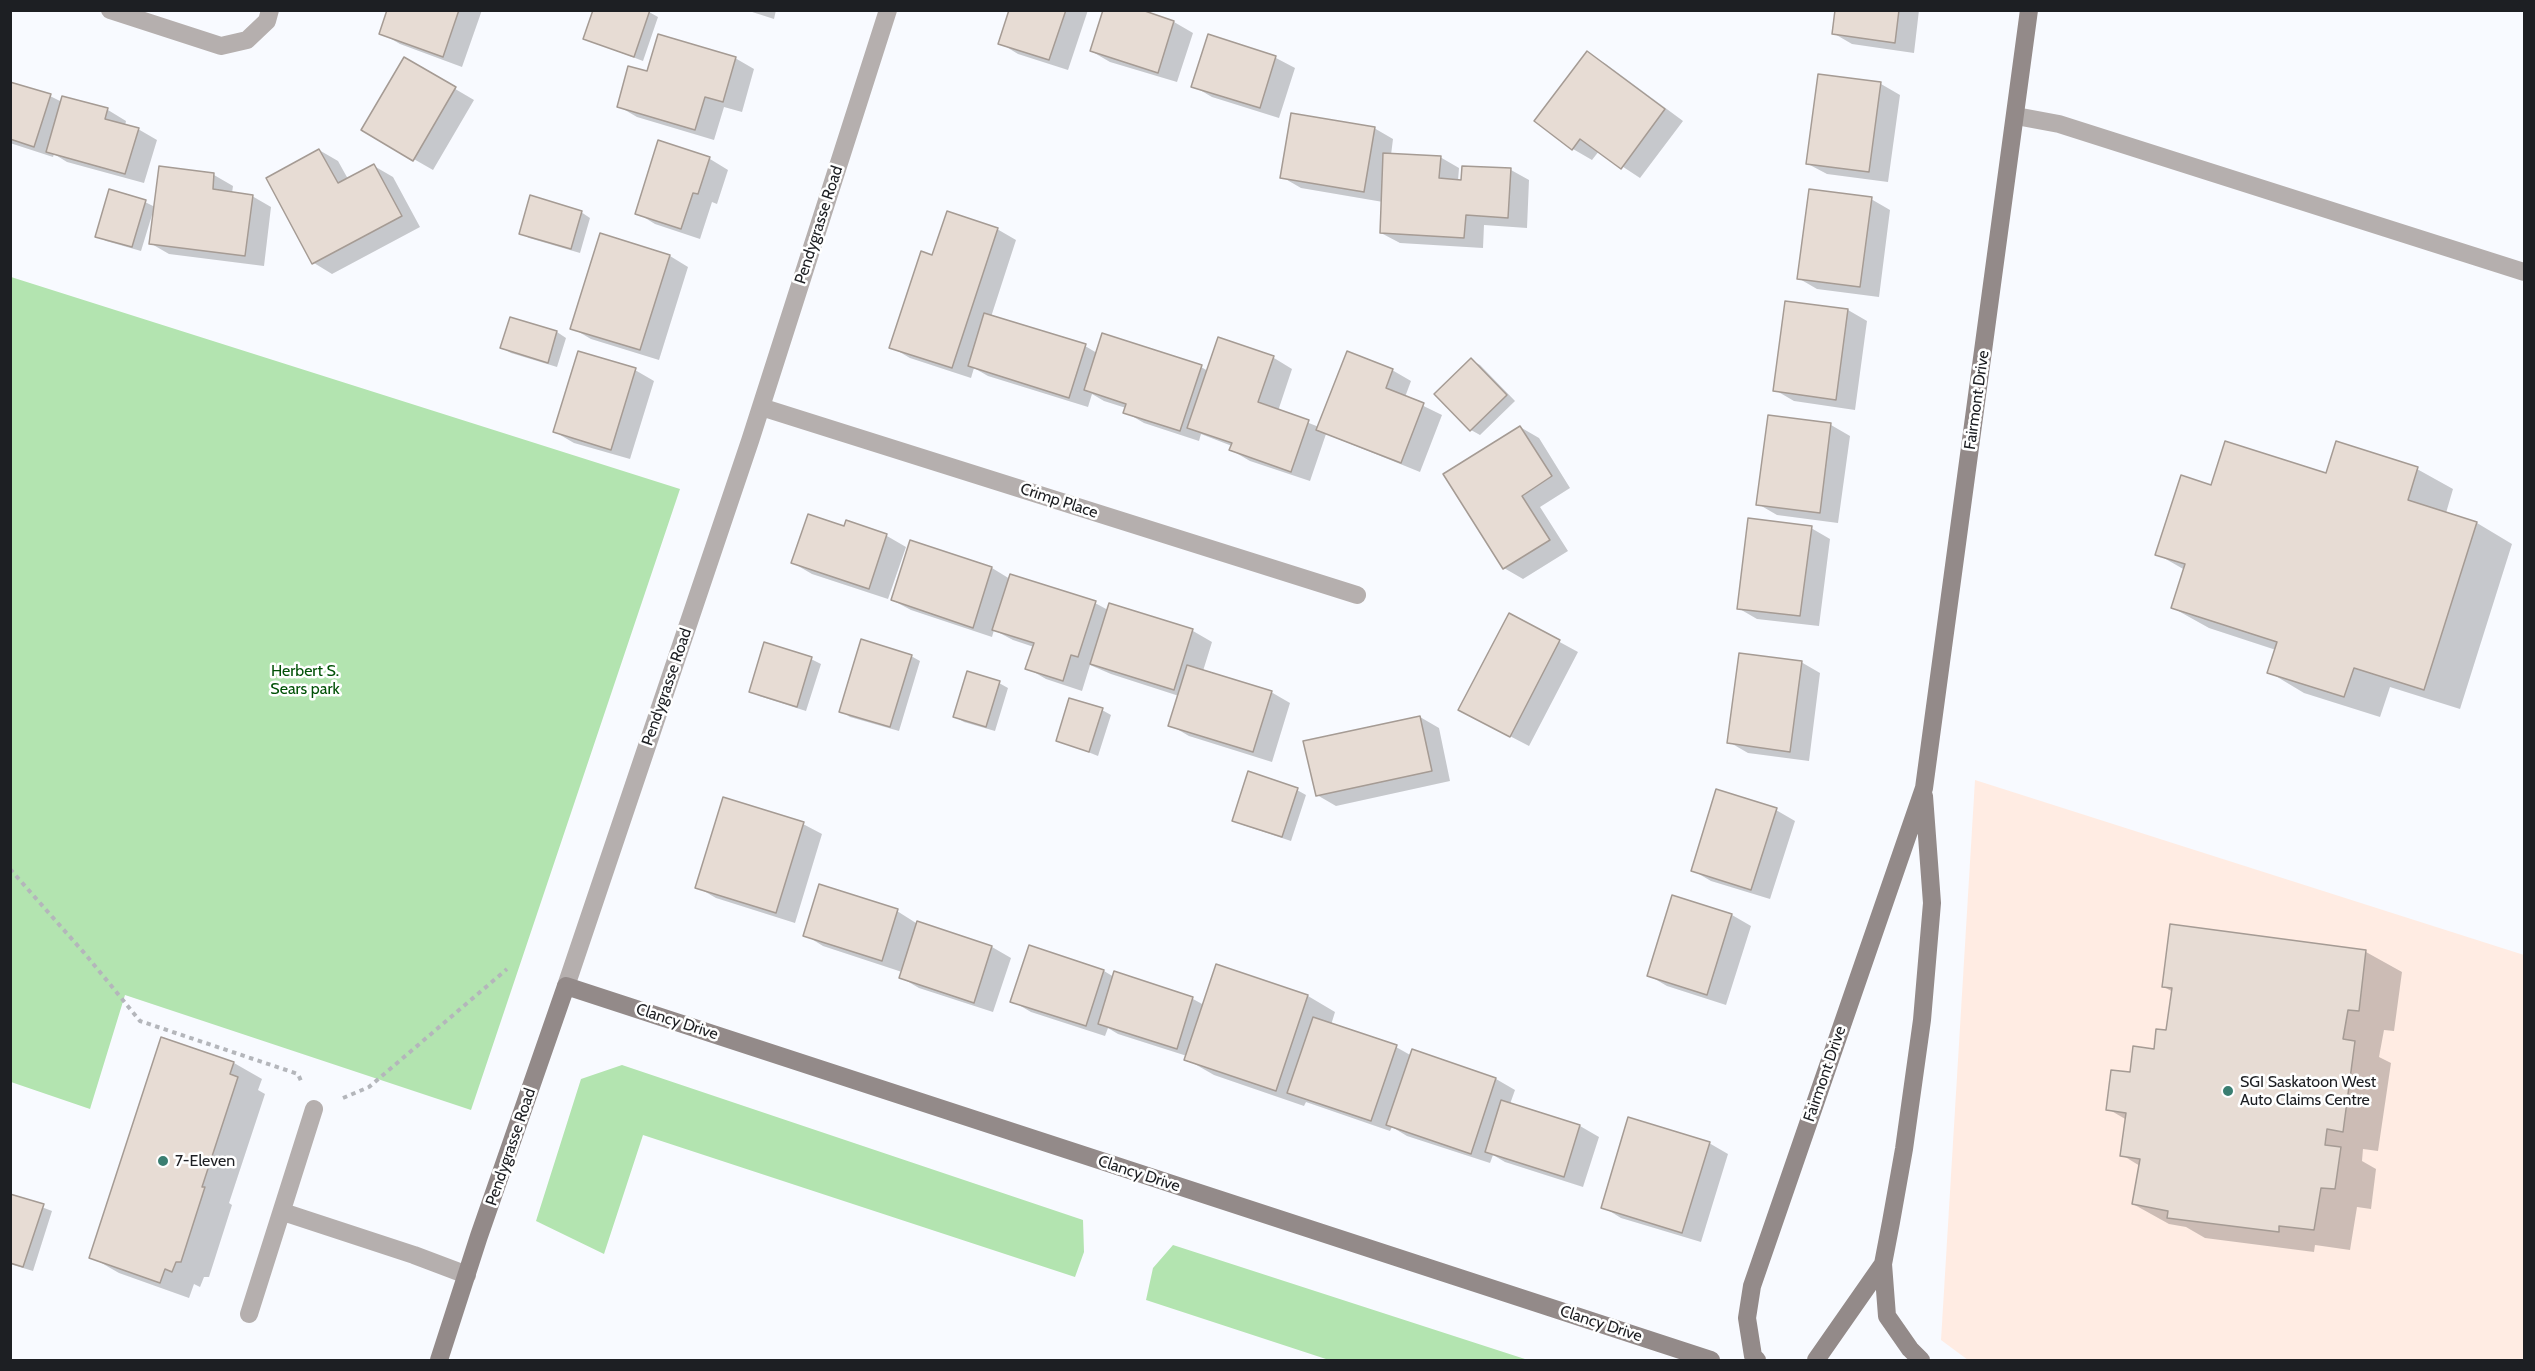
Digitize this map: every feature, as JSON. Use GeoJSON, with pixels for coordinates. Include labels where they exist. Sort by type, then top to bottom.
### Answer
{"type":"FeatureCollection","features":[{"type":"Feature","properties":{"kind":"street"},"geometry":{"type":"LineString","coordinates":[[110,10],[221,46],[247,40],[267,21],[270,10]]}},
{"type":"Feature","properties":{"kind":"street","name":"Pendygrasse Road"},"geometry":{"type":"LineString","coordinates":[[439,1360],[761,407],[888,10]]}},
{"type":"Feature","properties":{"kind":"street","name":"Fairmont Drive"},"geometry":{"type":"LineString","coordinates":[[1758,1360],[1753,1356],[1747,1318],[1752,1286],[1924,788],[2029,10]]}},
{"type":"Feature","properties":{"kind":"street"},"geometry":{"type":"LineString","coordinates":[[2016,116],[2059,123],[2524,272]]}},
{"type":"Feature","properties":{"kind":"street","name":"Crimp Place"},"geometry":{"type":"LineString","coordinates":[[761,407],[1357,595]]}},
{"type":"Feature","properties":{"kind":"street","name":"Fairmont Drive"},"geometry":{"type":"LineString","coordinates":[[1816,1360],[1883,1264],[1904,1149],[1922,1020],[1932,903],[1924,788]]}},
{"type":"Feature","properties":{"kind":"street","name":"Clancy Drive"},"geometry":{"type":"LineString","coordinates":[[566,986],[1711,1360]]}},
{"type":"Feature","properties":{"kind":"street"},"geometry":{"type":"LineString","coordinates":[[249,1314],[314,1109]]}},
{"type":"Feature","properties":{"kind":"street"},"geometry":{"type":"LineString","coordinates":[[283,1212],[467,1275]]}},
{"type":"Feature","properties":{"kind":"street"},"geometry":{"type":"LineString","coordinates":[[1883,1264],[1887,1316],[1910,1349],[1921,1360]]}},
{"type":"Feature","properties":{"kind":"path"},"geometry":{"type":"LineString","coordinates":[[10,869],[86,955],[140,1021],[298,1074],[314,1109],[369,1087],[507,969]]}},
{"type":"Feature","properties":{"kind":"shaded area"},"geometry":{"type":"Polygon","coordinates":[[[1975,780],[2524,955],[2524,1360],[1968,1360],[1941,1340],[1975,780]]]}},
{"type":"Feature","properties":{"kind":"green space","name":"Herbert S. Sears park"},"geometry":{"type":"Polygon","coordinates":[[[11,277],[680,489],[471,1110],[125,995],[90,1109],[11,1082],[11,277]]]}},
{"type":"Feature","properties":{"kind":"green space"},"geometry":{"type":"Polygon","coordinates":[[[622,1065],[1083,1220],[1084,1252],[1075,1277],[643,1135],[604,1254],[536,1221],[581,1079],[622,1065]]]}},
{"type":"Feature","properties":{"kind":"green space"},"geometry":{"type":"Polygon","coordinates":[[[1173,1245],[1528,1360],[1329,1360],[1146,1300],[1153,1268],[1173,1245]]]}},
{"type":"Feature","properties":{"kind":"building"},"geometry":{"type":"Polygon","coordinates":[[[387,10],[459,10],[443,57],[379,34],[387,10]]]}},
{"type":"Feature","properties":{"kind":"building"},"geometry":{"type":"Polygon","coordinates":[[[593,10],[650,10],[634,57],[583,39],[593,10]]]}},
{"type":"Feature","properties":{"kind":"building"},"geometry":{"type":"Polygon","coordinates":[[[1009,10],[1066,10],[1049,60],[998,44],[1009,10]]]}},
{"type":"Feature","properties":{"kind":"building"},"geometry":{"type":"Polygon","coordinates":[[[1103,10],[1142,10],[1174,21],[1158,73],[1090,51],[1103,10]]]}},
{"type":"Feature","properties":{"kind":"building"},"geometry":{"type":"Polygon","coordinates":[[[1835,10],[1899,10],[1895,43],[1832,34],[1835,10]]]}},
{"type":"Feature","properties":{"kind":"building"},"geometry":{"type":"Polygon","coordinates":[[[658,34],[736,57],[723,102],[705,97],[695,130],[617,107],[628,66],[647,71],[658,34]]]}},
{"type":"Feature","properties":{"kind":"building"},"geometry":{"type":"Polygon","coordinates":[[[1208,34],[1276,56],[1260,108],[1191,87],[1208,34]]]}},
{"type":"Feature","properties":{"kind":"building"},"geometry":{"type":"Polygon","coordinates":[[[1587,51],[1665,109],[1621,169],[1580,139],[1572,150],[1534,121],[1587,51]]]}},
{"type":"Feature","properties":{"kind":"building"},"geometry":{"type":"Polygon","coordinates":[[[404,57],[456,87],[413,161],[361,130],[404,57]]]}},
{"type":"Feature","properties":{"kind":"building"},"geometry":{"type":"Polygon","coordinates":[[[1818,74],[1881,82],[1869,172],[1806,164],[1818,74]]]}},
{"type":"Feature","properties":{"kind":"building"},"geometry":{"type":"Polygon","coordinates":[[[10,82],[51,94],[34,147],[10,139],[10,82]]]}},
{"type":"Feature","properties":{"kind":"building"},"geometry":{"type":"Polygon","coordinates":[[[62,96],[108,108],[105,119],[139,128],[125,174],[46,152],[62,96]]]}},
{"type":"Feature","properties":{"kind":"building"},"geometry":{"type":"Polygon","coordinates":[[[1291,113],[1375,127],[1364,192],[1280,178],[1291,113]]]}},
{"type":"Feature","properties":{"kind":"building"},"geometry":{"type":"Polygon","coordinates":[[[658,140],[710,157],[698,194],[693,193],[681,229],[635,214],[658,140]]]}},
{"type":"Feature","properties":{"kind":"building"},"geometry":{"type":"Polygon","coordinates":[[[319,149],[338,183],[374,164],[402,216],[312,264],[266,178],[319,149]]]}},
{"type":"Feature","properties":{"kind":"building"},"geometry":{"type":"Polygon","coordinates":[[[1383,153],[1441,156],[1439,178],[1461,180],[1462,166],[1511,168],[1508,218],[1466,215],[1464,238],[1380,233],[1383,153]]]}},
{"type":"Feature","properties":{"kind":"building"},"geometry":{"type":"Polygon","coordinates":[[[159,166],[214,173],[213,189],[253,195],[245,256],[149,244],[159,166]]]}},
{"type":"Feature","properties":{"kind":"building"},"geometry":{"type":"Polygon","coordinates":[[[109,189],[146,200],[132,247],[95,237],[109,189]]]}},
{"type":"Feature","properties":{"kind":"building"},"geometry":{"type":"Polygon","coordinates":[[[1809,189],[1872,197],[1860,287],[1797,279],[1809,189]]]}},
{"type":"Feature","properties":{"kind":"building"},"geometry":{"type":"Polygon","coordinates":[[[530,195],[582,211],[571,249],[519,234],[530,195]]]}},
{"type":"Feature","properties":{"kind":"building"},"geometry":{"type":"Polygon","coordinates":[[[947,211],[998,228],[952,368],[889,348],[921,251],[932,255],[947,211]]]}},
{"type":"Feature","properties":{"kind":"building"},"geometry":{"type":"Polygon","coordinates":[[[600,233],[670,255],[640,350],[570,329],[600,233]]]}},
{"type":"Feature","properties":{"kind":"building"},"geometry":{"type":"Polygon","coordinates":[[[1785,301],[1848,309],[1836,400],[1773,391],[1785,301]]]}},
{"type":"Feature","properties":{"kind":"building"},"geometry":{"type":"Polygon","coordinates":[[[984,313],[1086,344],[1069,398],[968,366],[984,313]]]}},
{"type":"Feature","properties":{"kind":"building"},"geometry":{"type":"Polygon","coordinates":[[[510,317],[557,331],[548,363],[500,348],[510,317]]]}},
{"type":"Feature","properties":{"kind":"building"},"geometry":{"type":"Polygon","coordinates":[[[1102,333],[1202,365],[1180,431],[1123,413],[1126,404],[1084,390],[1102,333]]]}},
{"type":"Feature","properties":{"kind":"building"},"geometry":{"type":"Polygon","coordinates":[[[1218,337],[1274,356],[1258,402],[1309,420],[1291,472],[1229,450],[1232,443],[1187,428],[1218,337]]]}},
{"type":"Feature","properties":{"kind":"building"},"geometry":{"type":"Polygon","coordinates":[[[578,351],[636,368],[611,450],[553,432],[578,351]]]}},
{"type":"Feature","properties":{"kind":"building"},"geometry":{"type":"Polygon","coordinates":[[[1347,351],[1393,369],[1386,388],[1424,403],[1401,463],[1316,430],[1347,351]]]}},
{"type":"Feature","properties":{"kind":"building"},"geometry":{"type":"Polygon","coordinates":[[[1471,358],[1507,395],[1470,431],[1434,394],[1471,358]]]}},
{"type":"Feature","properties":{"kind":"building"},"geometry":{"type":"Polygon","coordinates":[[[1768,415],[1831,423],[1820,513],[1756,505],[1768,415]]]}},
{"type":"Feature","properties":{"kind":"building"},"geometry":{"type":"Polygon","coordinates":[[[1520,426],[1552,476],[1522,496],[1550,540],[1503,569],[1443,474],[1520,426]]]}},
{"type":"Feature","properties":{"kind":"building"},"geometry":{"type":"Polygon","coordinates":[[[2225,441],[2326,473],[2336,441],[2418,467],[2408,500],[2477,522],[2424,690],[2354,668],[2344,697],[2267,673],[2277,642],[2171,608],[2185,564],[2155,555],[2181,475],[2211,485],[2225,441]]]}},
{"type":"Feature","properties":{"kind":"building"},"geometry":{"type":"Polygon","coordinates":[[[808,514],[844,526],[846,520],[887,534],[869,589],[791,563],[808,514]]]}},
{"type":"Feature","properties":{"kind":"building"},"geometry":{"type":"Polygon","coordinates":[[[1748,518],[1812,526],[1800,616],[1737,609],[1748,518]]]}},
{"type":"Feature","properties":{"kind":"building"},"geometry":{"type":"Polygon","coordinates":[[[910,540],[992,567],[973,628],[891,600],[910,540]]]}},
{"type":"Feature","properties":{"kind":"building"},"geometry":{"type":"Polygon","coordinates":[[[1010,574],[1096,601],[1078,657],[1071,655],[1063,681],[1025,669],[1034,643],[992,630],[1010,574]]]}},
{"type":"Feature","properties":{"kind":"building"},"geometry":{"type":"Polygon","coordinates":[[[1109,603],[1193,629],[1174,690],[1090,664],[1109,603]]]}},
{"type":"Feature","properties":{"kind":"building"},"geometry":{"type":"Polygon","coordinates":[[[1509,613],[1560,640],[1510,737],[1458,710],[1509,613]]]}},
{"type":"Feature","properties":{"kind":"building"},"geometry":{"type":"Polygon","coordinates":[[[861,639],[912,655],[890,727],[839,712],[861,639]]]}},
{"type":"Feature","properties":{"kind":"building"},"geometry":{"type":"Polygon","coordinates":[[[764,642],[812,657],[797,707],[749,692],[764,642]]]}},
{"type":"Feature","properties":{"kind":"building"},"geometry":{"type":"Polygon","coordinates":[[[1739,653],[1802,661],[1790,752],[1727,743],[1739,653]]]}},
{"type":"Feature","properties":{"kind":"building"},"geometry":{"type":"Polygon","coordinates":[[[1187,665],[1272,691],[1253,752],[1168,726],[1187,665]]]}},
{"type":"Feature","properties":{"kind":"building"},"geometry":{"type":"Polygon","coordinates":[[[967,671],[1000,681],[986,727],[953,717],[967,671]]]}},
{"type":"Feature","properties":{"kind":"building"},"geometry":{"type":"Polygon","coordinates":[[[1069,698],[1103,708],[1089,752],[1056,741],[1069,698]]]}},
{"type":"Feature","properties":{"kind":"building"},"geometry":{"type":"Polygon","coordinates":[[[1420,716],[1432,771],[1316,796],[1303,741],[1420,716]]]}},
{"type":"Feature","properties":{"kind":"building"},"geometry":{"type":"Polygon","coordinates":[[[1248,771],[1298,788],[1282,837],[1232,821],[1248,771]]]}},
{"type":"Feature","properties":{"kind":"building"},"geometry":{"type":"Polygon","coordinates":[[[1716,789],[1777,808],[1751,890],[1691,871],[1716,789]]]}},
{"type":"Feature","properties":{"kind":"building"},"geometry":{"type":"Polygon","coordinates":[[[723,797],[804,822],[776,913],[695,888],[723,797]]]}},
{"type":"Feature","properties":{"kind":"building"},"geometry":{"type":"Polygon","coordinates":[[[819,884],[898,909],[882,961],[803,936],[819,884]]]}},
{"type":"Feature","properties":{"kind":"building"},"geometry":{"type":"Polygon","coordinates":[[[1672,895],[1732,914],[1707,995],[1647,976],[1672,895]]]}},
{"type":"Feature","properties":{"kind":"building"},"geometry":{"type":"Polygon","coordinates":[[[917,921],[992,946],[974,1003],[899,978],[917,921]]]}},
{"type":"Feature","properties":{"kind":"building","name":"SGI Saskatoon West Auto Claims Centre"},"geometry":{"type":"Polygon","coordinates":[[[2170,924],[2366,950],[2359,1011],[2348,1010],[2343,1039],[2355,1041],[2343,1132],[2327,1129],[2325,1145],[2341,1147],[2335,1189],[2321,1188],[2314,1230],[2279,1226],[2279,1232],[2167,1218],[2168,1211],[2132,1204],[2140,1159],[2120,1156],[2126,1113],[2106,1110],[2111,1070],[2130,1072],[2133,1046],[2154,1049],[2156,1029],[2166,1030],[2172,988],[2162,987],[2170,924]]]}},
{"type":"Feature","properties":{"kind":"building"},"geometry":{"type":"Polygon","coordinates":[[[1029,945],[1104,970],[1086,1026],[1010,1002],[1029,945]]]}},
{"type":"Feature","properties":{"kind":"building"},"geometry":{"type":"Polygon","coordinates":[[[1216,964],[1308,995],[1276,1091],[1184,1060],[1216,964]]]}},
{"type":"Feature","properties":{"kind":"building"},"geometry":{"type":"Polygon","coordinates":[[[1114,971],[1193,997],[1177,1049],[1098,1024],[1114,971]]]}},
{"type":"Feature","properties":{"kind":"building"},"geometry":{"type":"Polygon","coordinates":[[[1313,1017],[1397,1045],[1371,1121],[1287,1093],[1313,1017]]]}},
{"type":"Feature","properties":{"kind":"building"},"geometry":{"type":"Polygon","coordinates":[[[161,1037],[234,1062],[230,1074],[238,1077],[202,1187],[205,1187],[181,1262],[176,1262],[172,1272],[165,1269],[160,1283],[89,1258],[161,1037]]]}},
{"type":"Feature","properties":{"kind":"building"},"geometry":{"type":"Polygon","coordinates":[[[1412,1049],[1496,1078],[1471,1154],[1386,1125],[1412,1049]]]}},
{"type":"Feature","properties":{"kind":"building"},"geometry":{"type":"Polygon","coordinates":[[[1501,1100],[1580,1125],[1564,1177],[1485,1152],[1501,1100]]]}},
{"type":"Feature","properties":{"kind":"building"},"geometry":{"type":"Polygon","coordinates":[[[1628,1117],[1710,1142],[1682,1233],[1601,1208],[1628,1117]]]}},
{"type":"Feature","properties":{"kind":"building"},"geometry":{"type":"Polygon","coordinates":[[[10,1194],[44,1204],[23,1267],[10,1263],[10,1194]]]}},
{"type":"Feature","properties":{"kind":"place","name":"SGI Saskatoon West Auto Claims Centre"},"geometry":{"type":"Point","coordinates":[2228,1091]}},
{"type":"Feature","properties":{"kind":"place","name":"7-Eleven"},"geometry":{"type":"Point","coordinates":[163,1161]}}]}
